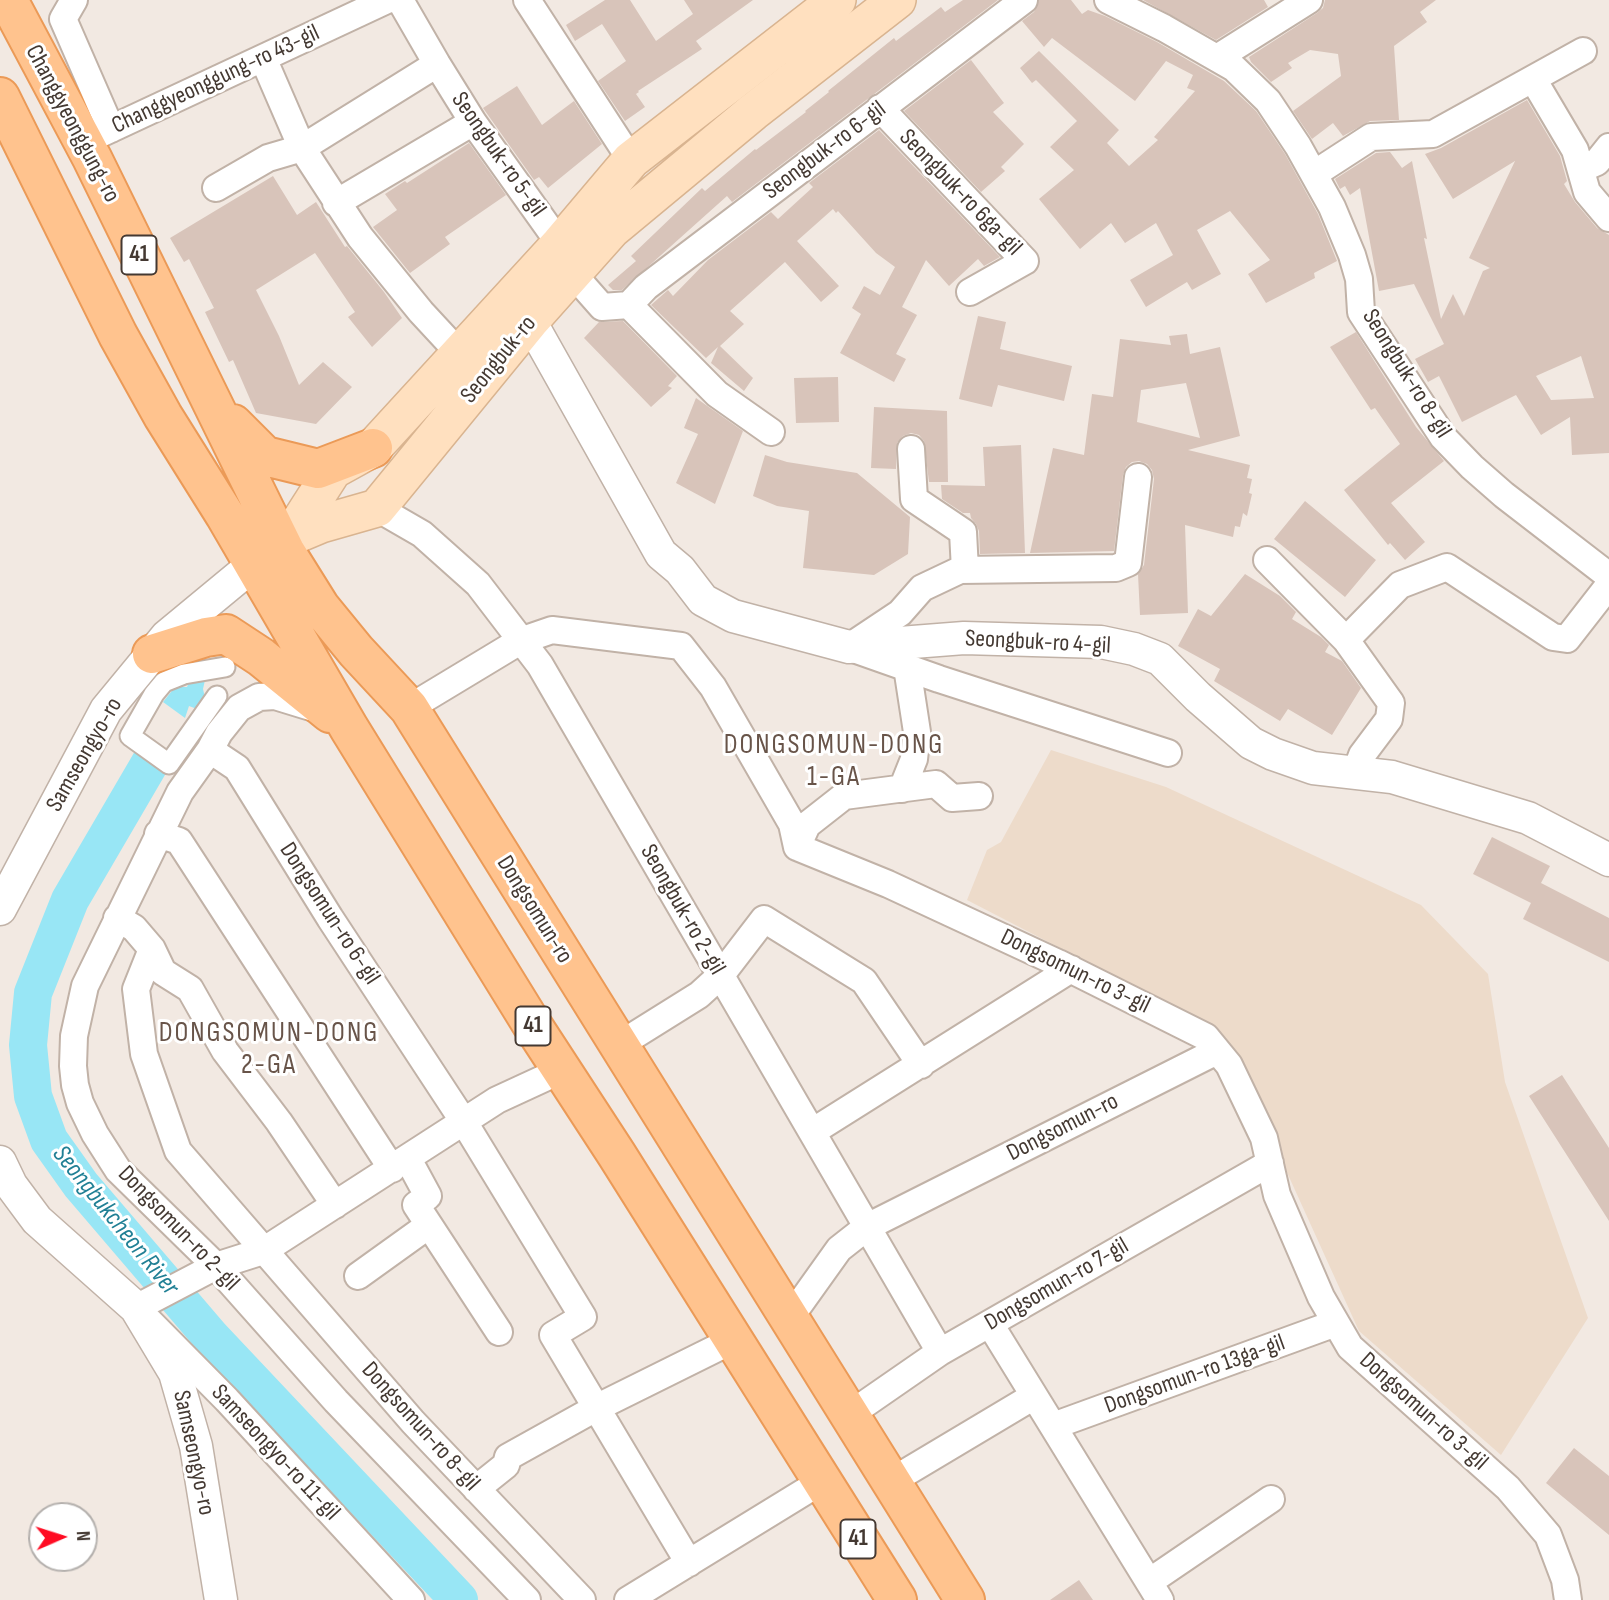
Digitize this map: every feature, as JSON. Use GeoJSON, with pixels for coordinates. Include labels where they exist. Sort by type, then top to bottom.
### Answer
{"type":"FeatureCollection","features":[{"type":"Feature","properties":{"kind":"main road","name":"Changgyeonggung-ro"},"geometry":{"type":"LineString","coordinates":[[8,0],[97,135],[266,539]]}},
{"type":"Feature","properties":{"kind":"main road","name":"Seongbuk-ro"},"geometry":{"type":"LineString","coordinates":[[377,508],[530,321],[631,160],[837,0]]}},
{"type":"Feature","properties":{"kind":"main road","name":"Seongbuk-ro"},"geometry":{"type":"LineString","coordinates":[[266,539],[333,470],[373,448],[459,353],[570,254],[612,229],[753,112],[897,0]]}},
{"type":"Feature","properties":{"kind":"main road","name":"Changgyeonggung-ro"},"geometry":{"type":"LineString","coordinates":[[0,97],[118,335],[163,416],[225,515],[266,539]]}},
{"type":"Feature","properties":{"kind":"main road"},"geometry":{"type":"LineString","coordinates":[[205,390],[264,456],[318,468],[373,448]]}},
{"type":"Feature","properties":{"kind":"main road"},"geometry":{"type":"LineString","coordinates":[[266,539],[377,508]]}},
{"type":"Feature","properties":{"kind":"main road","name":"Dongsomun-ro"},"geometry":{"type":"LineString","coordinates":[[266,539],[356,651],[409,708],[965,1600]]}},
{"type":"Feature","properties":{"kind":"main road","name":"41"},"geometry":{"type":"LineString","coordinates":[[266,539],[349,729],[822,1481],[893,1599]]}},
{"type":"Feature","properties":{"kind":"main road"},"geometry":{"type":"LineString","coordinates":[[152,654],[206,637],[226,634],[261,657],[349,729]]}},
{"type":"Feature","properties":{"kind":"street"},"geometry":{"type":"LineString","coordinates":[[74,0],[63,19],[97,135]]}},
{"type":"Feature","properties":{"kind":"street","name":"Changgyeonggung-ro 43-gil"},"geometry":{"type":"LineString","coordinates":[[97,135],[387,0]]}},
{"type":"Feature","properties":{"kind":"street","name":"Seongbuk-ro 5-gil"},"geometry":{"type":"LineString","coordinates":[[400,0],[473,122],[570,254]]}},
{"type":"Feature","properties":{"kind":"street"},"geometry":{"type":"LineString","coordinates":[[527,0],[631,160]]}},
{"type":"Feature","properties":{"kind":"street","name":"Seongbuk-ro 6-gil"},"geometry":{"type":"LineString","coordinates":[[629,305],[646,288],[1024,0]]}},
{"type":"Feature","properties":{"kind":"street","name":"Seongbuk-ro 8-gil"},"geometry":{"type":"LineString","coordinates":[[1108,0],[1234,68],[1268,101],[1332,207],[1359,279],[1361,312],[1443,437],[1504,495],[1609,576]]}},
{"type":"Feature","properties":{"kind":"street"},"geometry":{"type":"LineString","coordinates":[[1217,58],[1309,0]]}},
{"type":"Feature","properties":{"kind":"street"},"geometry":{"type":"LineString","coordinates":[[1314,174],[1371,137],[1433,134],[1583,51]]}},
{"type":"Feature","properties":{"kind":"street","name":"Seongbuk-ro"},"geometry":{"type":"LineString","coordinates":[[263,58],[302,149],[336,203],[421,312],[459,353]]}},
{"type":"Feature","properties":{"kind":"street","name":"Seongbuk-ro 5-gil"},"geometry":{"type":"LineString","coordinates":[[216,188],[268,158],[302,149],[437,64]]}},
{"type":"Feature","properties":{"kind":"street"},"geometry":{"type":"LineString","coordinates":[[1533,79],[1575,150],[1587,192],[1609,218]]}},
{"type":"Feature","properties":{"kind":"street","name":"Seongbuk-ro 6ga-gil"},"geometry":{"type":"LineString","coordinates":[[880,108],[1025,261],[970,292]]}},
{"type":"Feature","properties":{"kind":"street"},"geometry":{"type":"LineString","coordinates":[[336,203],[473,122]]}},
{"type":"Feature","properties":{"kind":"street"},"geometry":{"type":"LineString","coordinates":[[1581,169],[1597,162],[1609,147]]}},
{"type":"Feature","properties":{"kind":"street"},"geometry":{"type":"LineString","coordinates":[[570,254],[602,307],[629,305],[717,394],[771,432]]}},
{"type":"Feature","properties":{"kind":"street","name":"Seongbuk-ro 4-gil"},"geometry":{"type":"LineString","coordinates":[[530,321],[661,554],[680,570],[703,600],[733,616],[849,647],[964,638],[1101,642],[1134,649],[1160,659],[1198,698],[1251,743],[1313,768],[1392,777],[1528,818],[1609,860]]}},
{"type":"Feature","properties":{"kind":"street"},"geometry":{"type":"LineString","coordinates":[[911,449],[914,499],[963,532],[965,570]]}},
{"type":"Feature","properties":{"kind":"street"},"geometry":{"type":"LineString","coordinates":[[849,647],[900,613],[922,588],[965,570],[1116,568],[1128,563],[1138,477]]}},
{"type":"Feature","properties":{"kind":"street","name":"Seongbuk-ro 2-gil"},"geometry":{"type":"LineString","coordinates":[[377,508],[422,534],[478,584],[540,665],[940,1352]]}},
{"type":"Feature","properties":{"kind":"street","name":"Samseongyo-ro"},"geometry":{"type":"LineString","coordinates":[[0,909],[106,710],[167,636],[266,539]]}},
{"type":"Feature","properties":{"kind":"street"},"geometry":{"type":"LineString","coordinates":[[1267,560],[1346,640],[1391,703],[1389,719],[1362,755],[1356,771]]}},
{"type":"Feature","properties":{"kind":"street"},"geometry":{"type":"LineString","coordinates":[[1346,640],[1400,585],[1447,567],[1553,637],[1567,639],[1609,585]]}},
{"type":"Feature","properties":{"kind":"street"},"geometry":{"type":"LineString","coordinates":[[409,708],[520,641],[552,630],[681,646],[720,699],[792,824],[797,847]]}},
{"type":"Feature","properties":{"kind":"street"},"geometry":{"type":"LineString","coordinates":[[849,647],[1168,753]]}},
{"type":"Feature","properties":{"kind":"street"},"geometry":{"type":"LineString","coordinates":[[225,667],[223,699],[169,764],[130,736],[164,682],[184,674],[225,667],[247,668]]}},
{"type":"Feature","properties":{"kind":"street"},"geometry":{"type":"LineString","coordinates":[[902,789],[914,759],[917,732],[907,667]]}},
{"type":"Feature","properties":{"kind":"street","name":"Dongsomun-ro 2-gil"},"geometry":{"type":"LineString","coordinates":[[349,729],[312,707],[275,696],[260,697],[239,708],[219,733],[180,792],[85,986],[78,1011],[73,1066],[80,1103],[95,1134],[118,1170],[209,1269],[527,1600]]}},
{"type":"Feature","properties":{"kind":"street","name":"Dongsomun-ro 6-gil"},"geometry":{"type":"LineString","coordinates":[[210,750],[237,768],[330,918],[464,1122],[583,1317],[553,1335],[596,1408]]}},
{"type":"Feature","properties":{"kind":"street"},"geometry":{"type":"LineString","coordinates":[[797,847],[807,824],[844,796],[936,784],[952,798],[979,796]]}},
{"type":"Feature","properties":{"kind":"street"},"geometry":{"type":"LineString","coordinates":[[158,834],[179,841],[400,1164],[428,1196],[416,1205],[499,1332]]}},
{"type":"Feature","properties":{"kind":"street","name":"Dongsomun-ro 3-gil"},"geometry":{"type":"LineString","coordinates":[[797,847],[888,884],[1071,969],[1206,1037],[1229,1065],[1264,1138],[1277,1195],[1321,1297],[1350,1347],[1508,1488],[1548,1535],[1565,1580],[1568,1600]]}},
{"type":"Feature","properties":{"kind":"street"},"geometry":{"type":"LineString","coordinates":[[117,918],[134,928],[152,948],[163,972],[190,989],[225,1051],[279,1122],[335,1205]]}},
{"type":"Feature","properties":{"kind":"street"},"geometry":{"type":"LineString","coordinates":[[619,1045],[699,995],[720,975],[764,919],[864,981],[921,1065]]}},
{"type":"Feature","properties":{"kind":"street"},"geometry":{"type":"LineString","coordinates":[[152,948],[136,989],[144,1054],[178,1151],[263,1251]]}},
{"type":"Feature","properties":{"kind":"street"},"geometry":{"type":"LineString","coordinates":[[811,1132],[1071,969]]}},
{"type":"Feature","properties":{"kind":"street","name":"Dongsomun-ro"},"geometry":{"type":"LineString","coordinates":[[789,1319],[839,1250],[867,1227],[1217,1051]]}},
{"type":"Feature","properties":{"kind":"street"},"geometry":{"type":"LineString","coordinates":[[142,1305],[209,1269],[263,1251],[497,1100],[562,1070]]}},
{"type":"Feature","properties":{"kind":"street","name":"Samseongyo-ro"},"geometry":{"type":"LineString","coordinates":[[0,1162],[11,1185],[37,1220],[142,1305],[175,1373],[197,1446],[221,1600]]}},
{"type":"Feature","properties":{"kind":"street","name":"Dongsomun-ro 7-gil"},"geometry":{"type":"LineString","coordinates":[[849,1415],[940,1352],[1270,1163]]}},
{"type":"Feature","properties":{"kind":"street"},"geometry":{"type":"LineString","coordinates":[[358,1276],[429,1225]]}},
{"type":"Feature","properties":{"kind":"street","name":"Dongsomun-ro 8-gil"},"geometry":{"type":"LineString","coordinates":[[263,1251],[413,1422],[582,1600]]}},
{"type":"Feature","properties":{"kind":"street","name":"Samseongyo-ro 11-gil"},"geometry":{"type":"LineString","coordinates":[[142,1305],[411,1600]]}},
{"type":"Feature","properties":{"kind":"street","name":"Dongsomun-ro 13ga-gil"},"geometry":{"type":"LineString","coordinates":[[1053,1426],[1336,1323]]}},
{"type":"Feature","properties":{"kind":"street"},"geometry":{"type":"LineString","coordinates":[[990,1324],[1155,1591],[1271,1499]]}},
{"type":"Feature","properties":{"kind":"street"},"geometry":{"type":"LineString","coordinates":[[476,1489],[506,1465],[509,1457],[596,1408],[733,1340]]}},
{"type":"Feature","properties":{"kind":"street"},"geometry":{"type":"LineString","coordinates":[[890,1482],[1034,1396]]}},
{"type":"Feature","properties":{"kind":"street"},"geometry":{"type":"LineString","coordinates":[[596,1408],[689,1563]]}},
{"type":"Feature","properties":{"kind":"street"},"geometry":{"type":"LineString","coordinates":[[628,1600],[822,1481]]}},
{"type":"Feature","properties":{"kind":"shaded area"},"geometry":{"type":"Polygon","coordinates":[[[1051,750],[1166,787],[1421,905],[1488,974],[1505,1082],[1588,1318],[1501,1455],[1359,1331],[1240,1062],[1215,1028],[967,900],[987,850],[1001,842],[1051,750]]]}},
{"type":"Feature","properties":{"kind":"water"},"geometry":{"type":"Polygon","coordinates":[[[203,677],[206,702],[197,709],[189,706],[185,718],[163,702],[175,687],[187,687],[190,680],[203,677]]]}},
{"type":"Feature","properties":{"kind":"building"},"geometry":{"type":"Polygon","coordinates":[[[605,0],[630,0],[656,41],[693,14],[684,0],[753,0],[696,41],[702,49],[638,91],[636,94],[645,107],[625,121],[598,81],[626,61],[602,24],[575,41],[566,25],[605,0]]]}},
{"type":"Feature","properties":{"kind":"building"},"geometry":{"type":"Polygon","coordinates":[[[963,0],[998,0],[732,202],[727,196],[622,290],[613,290],[608,285],[636,261],[631,256],[702,188],[705,191],[755,149],[806,112],[894,38],[896,41],[941,7],[945,12],[963,0]]]}},
{"type":"Feature","properties":{"kind":"building"},"geometry":{"type":"Polygon","coordinates":[[[1039,0],[1071,0],[1082,14],[1088,10],[1105,16],[1157,42],[1224,81],[1256,111],[1285,154],[1318,214],[1337,261],[1314,273],[1315,278],[1266,303],[1248,274],[1270,260],[1230,211],[1197,230],[1221,274],[1192,290],[1187,282],[1146,307],[1130,280],[1173,255],[1156,223],[1125,243],[1111,223],[1080,249],[1039,199],[1074,170],[1050,147],[1077,121],[1036,80],[1032,83],[1020,68],[1039,51],[1119,130],[1107,143],[1129,166],[1158,140],[1154,137],[1195,91],[1187,88],[1193,75],[1166,61],[1135,101],[1052,38],[1044,47],[1022,21],[1034,12],[1039,0]]]}},
{"type":"Feature","properties":{"kind":"building"},"geometry":{"type":"Polygon","coordinates":[[[1143,0],[1264,0],[1268,7],[1216,40],[1143,0]]]}},
{"type":"Feature","properties":{"kind":"building"},"geometry":{"type":"Polygon","coordinates":[[[1325,0],[1436,0],[1420,12],[1427,22],[1394,46],[1399,120],[1370,121],[1343,136],[1333,123],[1312,139],[1293,111],[1341,76],[1338,54],[1310,50],[1288,63],[1292,68],[1271,82],[1251,62],[1249,57],[1317,13],[1323,8],[1325,0]]]}},
{"type":"Feature","properties":{"kind":"building"},"geometry":{"type":"Polygon","coordinates":[[[971,60],[1004,103],[993,112],[1024,144],[1001,167],[1005,171],[981,192],[904,111],[971,60]]]}},
{"type":"Feature","properties":{"kind":"building"},"geometry":{"type":"Polygon","coordinates":[[[517,86],[542,125],[574,101],[602,144],[548,188],[539,177],[534,180],[483,108],[517,86]]]}},
{"type":"Feature","properties":{"kind":"building"},"geometry":{"type":"Polygon","coordinates":[[[1527,100],[1560,156],[1567,181],[1564,184],[1597,228],[1609,235],[1609,453],[1572,455],[1570,417],[1541,435],[1516,395],[1462,422],[1439,376],[1428,382],[1415,359],[1444,344],[1414,284],[1379,291],[1360,188],[1350,195],[1345,186],[1340,189],[1335,179],[1376,153],[1390,152],[1402,168],[1412,161],[1441,319],[1453,294],[1464,316],[1483,271],[1490,268],[1469,258],[1515,161],[1453,199],[1425,154],[1441,148],[1527,100]],[[1581,356],[1536,376],[1551,400],[1594,398],[1581,356]]]}},
{"type":"Feature","properties":{"kind":"building"},"geometry":{"type":"Polygon","coordinates":[[[879,130],[1000,257],[984,266],[978,259],[949,286],[926,260],[902,307],[917,315],[896,354],[906,359],[894,382],[840,353],[861,314],[852,308],[864,286],[880,295],[895,267],[876,253],[838,211],[836,213],[833,209],[797,241],[839,286],[821,302],[785,262],[730,311],[744,324],[720,346],[753,378],[744,391],[711,363],[718,347],[706,358],[651,305],[668,290],[673,296],[708,260],[771,212],[778,219],[813,187],[809,183],[879,130]]]}},
{"type":"Feature","properties":{"kind":"building"},"geometry":{"type":"Polygon","coordinates":[[[469,143],[506,195],[445,237],[450,244],[410,273],[373,227],[397,210],[385,194],[469,143]]]}},
{"type":"Feature","properties":{"kind":"building"},"geometry":{"type":"Polygon","coordinates":[[[273,176],[297,215],[316,202],[345,247],[347,246],[384,292],[402,318],[372,347],[348,317],[355,312],[315,253],[256,290],[299,385],[323,362],[352,387],[316,424],[256,413],[233,360],[229,362],[205,312],[214,308],[189,259],[184,262],[170,238],[273,176]]]}},
{"type":"Feature","properties":{"kind":"building"},"geometry":{"type":"Polygon","coordinates":[[[978,316],[1006,322],[1000,349],[1072,366],[1064,401],[998,385],[992,407],[959,399],[978,316]]]}},
{"type":"Feature","properties":{"kind":"building"},"geometry":{"type":"Polygon","coordinates":[[[623,321],[677,376],[668,386],[672,388],[651,407],[584,338],[599,322],[623,321]]]}},
{"type":"Feature","properties":{"kind":"building"},"geometry":{"type":"Polygon","coordinates":[[[1356,332],[1416,427],[1444,461],[1391,503],[1425,542],[1405,560],[1390,543],[1388,545],[1344,490],[1400,444],[1375,408],[1371,410],[1330,347],[1356,332]]]}},
{"type":"Feature","properties":{"kind":"building"},"geometry":{"type":"Polygon","coordinates":[[[1187,334],[1190,354],[1220,347],[1240,436],[1188,450],[1250,465],[1247,478],[1252,479],[1249,493],[1252,494],[1247,516],[1243,513],[1240,527],[1235,526],[1233,537],[1185,525],[1188,613],[1140,615],[1138,574],[1144,565],[1154,479],[1147,464],[1132,462],[1126,467],[1114,551],[1030,553],[1053,448],[1084,455],[1092,394],[1113,397],[1120,339],[1171,345],[1169,336],[1187,334]],[[1186,383],[1141,390],[1137,422],[1200,438],[1186,383]]]}},
{"type":"Feature","properties":{"kind":"building"},"geometry":{"type":"Polygon","coordinates":[[[838,377],[839,422],[796,423],[794,378],[838,377]]]}},
{"type":"Feature","properties":{"kind":"building"},"geometry":{"type":"Polygon","coordinates":[[[696,398],[743,431],[715,504],[676,483],[698,434],[684,428],[696,398]]]}},
{"type":"Feature","properties":{"kind":"building"},"geometry":{"type":"Polygon","coordinates":[[[874,407],[947,411],[948,482],[929,482],[924,441],[919,435],[911,433],[903,436],[897,443],[896,469],[871,468],[874,407]]]}},
{"type":"Feature","properties":{"kind":"building"},"geometry":{"type":"Polygon","coordinates":[[[1021,445],[1025,553],[980,554],[979,531],[970,513],[963,513],[942,499],[941,485],[985,486],[983,447],[1021,445]]]}},
{"type":"Feature","properties":{"kind":"building"},"geometry":{"type":"Polygon","coordinates":[[[765,455],[787,462],[857,473],[910,517],[908,554],[874,575],[803,568],[809,511],[777,506],[753,496],[765,455]]]}},
{"type":"Feature","properties":{"kind":"building"},"geometry":{"type":"Polygon","coordinates":[[[1305,501],[1376,560],[1345,597],[1274,539],[1305,501]]]}},
{"type":"Feature","properties":{"kind":"building"},"geometry":{"type":"Polygon","coordinates":[[[1245,574],[1280,596],[1296,612],[1292,619],[1329,645],[1325,652],[1342,661],[1361,688],[1332,735],[1288,709],[1280,721],[1214,681],[1220,669],[1178,646],[1198,609],[1211,616],[1245,574]]]}},
{"type":"Feature","properties":{"kind":"building"},"geometry":{"type":"Polygon","coordinates":[[[1492,837],[1550,866],[1541,883],[1609,918],[1609,962],[1523,919],[1531,903],[1473,874],[1492,837]]]}},
{"type":"Feature","properties":{"kind":"building"},"geometry":{"type":"Polygon","coordinates":[[[1562,1075],[1609,1148],[1609,1221],[1529,1096],[1562,1075]]]}},
{"type":"Feature","properties":{"kind":"building"},"geometry":{"type":"Polygon","coordinates":[[[1574,1448],[1609,1476],[1609,1535],[1546,1483],[1574,1448]]]}},
{"type":"Feature","properties":{"kind":"building"},"geometry":{"type":"Polygon","coordinates":[[[1079,1580],[1093,1600],[1050,1600],[1079,1580]]]}},
{"type":"Feature","properties":{"kind":"waterway","name":"Seongbukcheon River"},"geometry":{"type":"LineString","coordinates":[[150,763],[70,900],[33,993],[28,1045],[33,1096],[49,1140],[81,1185],[211,1337],[459,1600]]}},
{"type":"Feature","properties":{"kind":"district","name":"DONGSOMUN-DONG 1-GA"},"geometry":{"type":"Point","coordinates":[834,762]}},
{"type":"Feature","properties":{"kind":"district","name":"DONGSOMUN-DONG 2-GA"},"geometry":{"type":"Point","coordinates":[269,1050]}}]}
